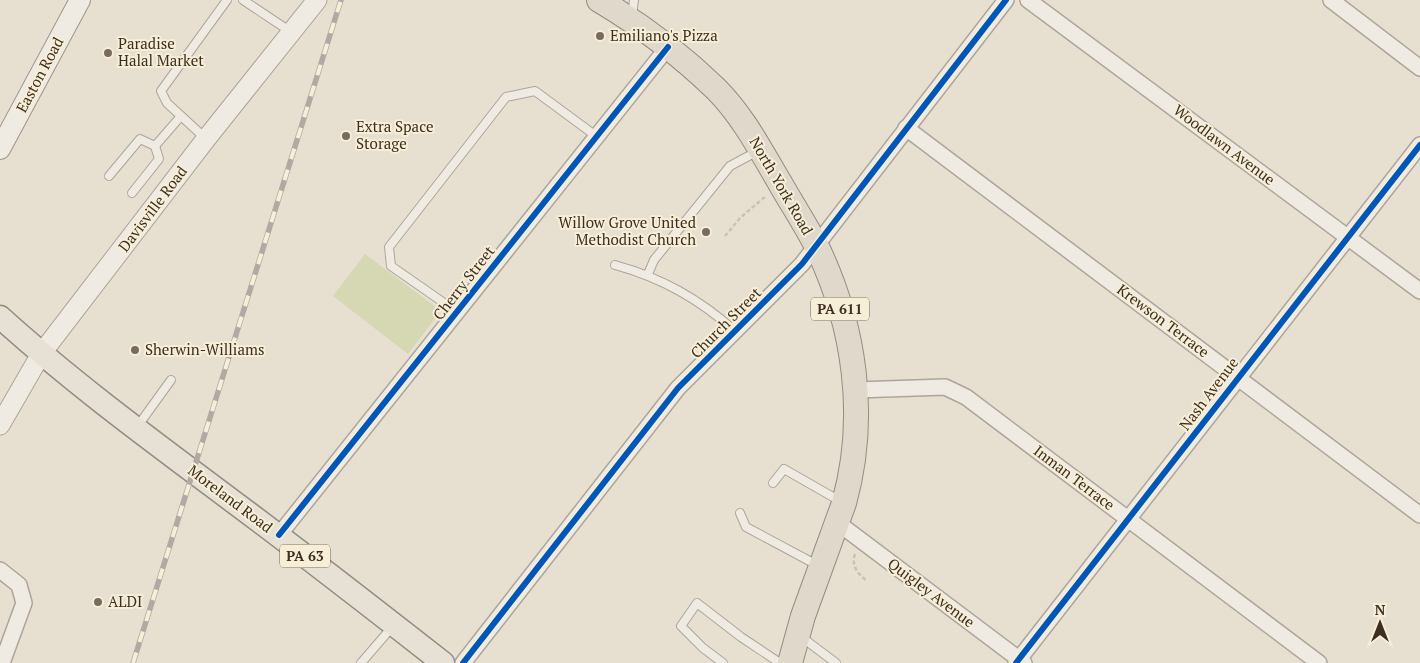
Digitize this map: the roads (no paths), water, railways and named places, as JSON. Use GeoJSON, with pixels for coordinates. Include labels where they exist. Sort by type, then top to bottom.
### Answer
{"type":"FeatureCollection","features":[{"type":"Feature","properties":{"kind":"highway","name":"North York Road"},"geometry":{"type":"LineString","coordinates":[[602,1],[635,16],[668,48],[717,90],[751,134],[816,245],[838,298],[852,355],[856,390],[856,435],[849,484],[841,513],[801,626]]}},
{"type":"Feature","properties":{"kind":"highway","name":"PA 611"},"geometry":{"type":"LineString","coordinates":[[780,663],[801,626]]}},
{"type":"Feature","properties":{"kind":"highway","name":"PA 611"},"geometry":{"type":"LineString","coordinates":[[790,663],[801,626]]}},
{"type":"Feature","properties":{"kind":"main road","name":"Easton Road"},"geometry":{"type":"LineString","coordinates":[[0,149],[80,0]]}},
{"type":"Feature","properties":{"kind":"main road","name":"PA 63"},"geometry":{"type":"LineString","coordinates":[[0,317],[41,354]]}},
{"type":"Feature","properties":{"kind":"main road","name":"PA 63"},"geometry":{"type":"LineString","coordinates":[[0,328],[41,354]]}},
{"type":"Feature","properties":{"kind":"main road","name":"Moreland Road"},"geometry":{"type":"LineString","coordinates":[[41,354],[136,429],[279,535],[443,663]]}},
{"type":"Feature","properties":{"kind":"street","name":"Davisville Road"},"geometry":{"type":"LineString","coordinates":[[0,425],[41,354],[206,139],[316,0]]}},
{"type":"Feature","properties":{"kind":"street","name":"Church Street"},"geometry":{"type":"LineString","coordinates":[[464,663],[678,388],[802,264],[1006,0]]}},
{"type":"Feature","properties":{"kind":"street","name":"Woodlawn Avenue"},"geometry":{"type":"LineString","coordinates":[[1028,0],[1420,291]]}},
{"type":"Feature","properties":{"kind":"street"},"geometry":{"type":"LineString","coordinates":[[1331,0],[1420,68]]}},
{"type":"Feature","properties":{"kind":"street","name":"Cherry Street"},"geometry":{"type":"LineString","coordinates":[[279,535],[668,48]]}},
{"type":"Feature","properties":{"kind":"street","name":"Krewson Terrace"},"geometry":{"type":"LineString","coordinates":[[906,128],[1420,515]]}},
{"type":"Feature","properties":{"kind":"street","name":"Nash Avenue"},"geometry":{"type":"LineString","coordinates":[[1019,662],[1237,376],[1420,145]]}},
{"type":"Feature","properties":{"kind":"street","name":"Inman Terrace"},"geometry":{"type":"LineString","coordinates":[[856,390],[945,387],[966,396],[1319,663]]}},
{"type":"Feature","properties":{"kind":"street","name":"Quigley Avenue"},"geometry":{"type":"LineString","coordinates":[[841,513],[1019,662]]}},
{"type":"Feature","properties":{"kind":"street"},"geometry":{"type":"LineString","coordinates":[[0,570],[19,585],[24,603],[2,663]]}},
{"type":"Feature","properties":{"kind":"lane"},"geometry":{"type":"LineString","coordinates":[[206,139],[167,103],[161,91],[227,0]]}},
{"type":"Feature","properties":{"kind":"lane"},"geometry":{"type":"LineString","coordinates":[[243,0],[291,32]]}},
{"type":"Feature","properties":{"kind":"lane"},"geometry":{"type":"LineString","coordinates":[[457,312],[392,266],[389,247],[506,97],[534,91],[596,136]]}},
{"type":"Feature","properties":{"kind":"lane"},"geometry":{"type":"LineString","coordinates":[[155,146],[180,116]]}},
{"type":"Feature","properties":{"kind":"lane"},"geometry":{"type":"LineString","coordinates":[[109,176],[140,139],[155,146],[159,159],[132,194]]}},
{"type":"Feature","properties":{"kind":"lane"},"geometry":{"type":"LineString","coordinates":[[648,274],[654,260],[730,166],[760,149]]}},
{"type":"Feature","properties":{"kind":"lane"},"geometry":{"type":"LineString","coordinates":[[616,265],[648,274],[667,282],[736,331]]}},
{"type":"Feature","properties":{"kind":"lane"},"geometry":{"type":"LineString","coordinates":[[136,429],[171,380]]}},
{"type":"Feature","properties":{"kind":"lane"},"geometry":{"type":"LineString","coordinates":[[773,483],[784,468],[841,513]]}},
{"type":"Feature","properties":{"kind":"lane"},"geometry":{"type":"LineString","coordinates":[[740,513],[746,527],[821,567]]}},
{"type":"Feature","properties":{"kind":"lane"},"geometry":{"type":"LineString","coordinates":[[723,663],[703,648],[681,626],[697,603],[741,637],[780,663]]}},
{"type":"Feature","properties":{"kind":"lane"},"geometry":{"type":"LineString","coordinates":[[361,663],[394,624]]}},
{"type":"Feature","properties":{"kind":"lane"},"geometry":{"type":"LineString","coordinates":[[801,626],[836,663]]}},
{"type":"Feature","properties":{"kind":"railway"},"geometry":{"type":"LineString","coordinates":[[133,663],[341,0]]}},
{"type":"Feature","properties":{"kind":"place","name":"Emiliano's Pizza"},"geometry":{"type":"Point","coordinates":[600,36]}},
{"type":"Feature","properties":{"kind":"place","name":"Paradise Halal Market"},"geometry":{"type":"Point","coordinates":[108,53]}},
{"type":"Feature","properties":{"kind":"place","name":"Extra Space Storage"},"geometry":{"type":"Point","coordinates":[346,136]}},
{"type":"Feature","properties":{"kind":"place","name":"Willow Grove United Methodist Church"},"geometry":{"type":"Point","coordinates":[706,232]}},
{"type":"Feature","properties":{"kind":"place","name":"Sherwin-Williams"},"geometry":{"type":"Point","coordinates":[135,350]}},
{"type":"Feature","properties":{"kind":"place","name":"ALDI"},"geometry":{"type":"Point","coordinates":[98,602]}}]}
